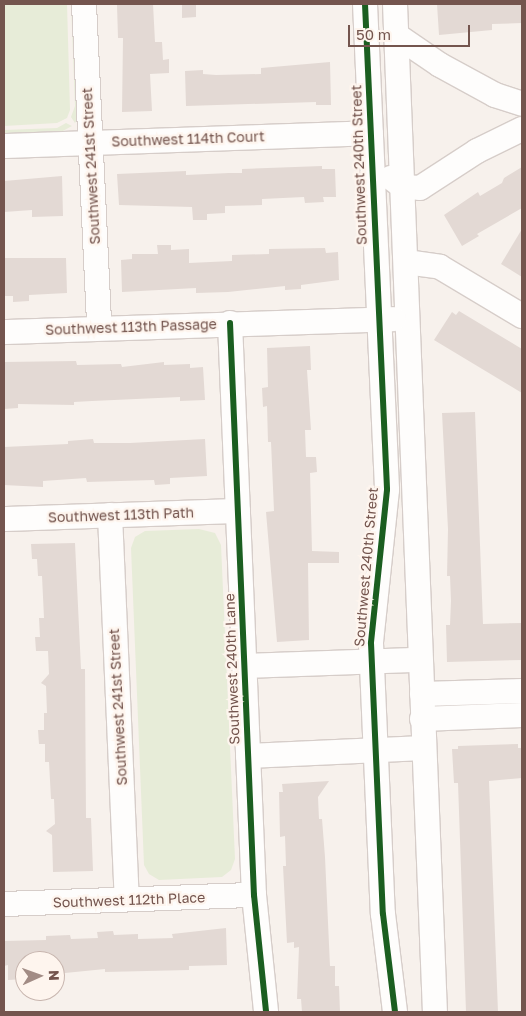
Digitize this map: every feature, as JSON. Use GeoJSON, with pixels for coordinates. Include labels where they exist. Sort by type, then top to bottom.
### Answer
{"type":"FeatureCollection","features":[{"type":"Feature","properties":{"kind":"street","name":"Southwest 241st Street"},"geometry":{"type":"LineString","coordinates":[[84,4],[99,328]]}},
{"type":"Feature","properties":{"kind":"street","name":"Southwest 240th Street"},"geometry":{"type":"LineString","coordinates":[[395,1012],[383,914],[371,662],[372,614],[387,504],[365,13],[396,20]]}},
{"type":"Feature","properties":{"kind":"street"},"geometry":{"type":"LineString","coordinates":[[373,166],[403,187],[420,188],[516,131],[518,114],[516,102],[440,65],[396,20]]}},
{"type":"Feature","properties":{"kind":"street"},"geometry":{"type":"LineString","coordinates":[[396,20],[435,1012]]}},
{"type":"Feature","properties":{"kind":"street","name":"Southwest 114th Court"},"geometry":{"type":"LineString","coordinates":[[4,146],[371,132]]}},
{"type":"Feature","properties":{"kind":"street"},"geometry":{"type":"LineString","coordinates":[[406,262],[440,267],[522,316]]}},
{"type":"Feature","properties":{"kind":"street","name":"Southwest 113th Passage"},"geometry":{"type":"LineString","coordinates":[[4,332],[408,318]]}},
{"type":"Feature","properties":{"kind":"street","name":"Southwest 240th Lane"},"geometry":{"type":"LineString","coordinates":[[230,324],[254,896],[266,1012]]}},
{"type":"Feature","properties":{"kind":"street","name":"Southwest 113th Path"},"geometry":{"type":"LineString","coordinates":[[4,519],[238,511]]}},
{"type":"Feature","properties":{"kind":"street","name":"Southwest 241st Street"},"geometry":{"type":"LineString","coordinates":[[110,515],[127,899]]}},
{"type":"Feature","properties":{"kind":"street"},"geometry":{"type":"LineString","coordinates":[[244,666],[420,660]]}},
{"type":"Feature","properties":{"kind":"street"},"geometry":{"type":"LineString","coordinates":[[422,694],[522,691]]}},
{"type":"Feature","properties":{"kind":"street"},"geometry":{"type":"LineString","coordinates":[[422,719],[522,715]]}},
{"type":"Feature","properties":{"kind":"street"},"geometry":{"type":"LineString","coordinates":[[248,756],[424,748]]}},
{"type":"Feature","properties":{"kind":"street","name":"Southwest 112th Place"},"geometry":{"type":"LineString","coordinates":[[4,904],[254,896]]}},
{"type":"Feature","properties":{"kind":"green space"},"geometry":{"type":"Polygon","coordinates":[[[4,4],[67,4],[70,110],[67,118],[57,123],[4,126],[4,4]]]}},
{"type":"Feature","properties":{"kind":"green space"},"geometry":{"type":"Polygon","coordinates":[[[71,4],[76,4],[79,116],[75,123],[71,117],[75,106],[71,4]]]}},
{"type":"Feature","properties":{"kind":"green space"},"geometry":{"type":"Polygon","coordinates":[[[66,123],[72,126],[59,133],[4,136],[4,130],[57,128],[66,123]]]}},
{"type":"Feature","properties":{"kind":"green space"},"geometry":{"type":"Polygon","coordinates":[[[199,529],[215,533],[221,545],[235,859],[231,870],[222,877],[159,880],[149,874],[144,865],[131,548],[135,537],[145,531],[199,529]]]}},
{"type":"Feature","properties":{"kind":"building"},"geometry":{"type":"Polygon","coordinates":[[[153,4],[155,42],[162,42],[163,60],[169,59],[169,73],[150,74],[152,111],[122,112],[123,38],[118,38],[117,5],[153,4]]]}},
{"type":"Feature","properties":{"kind":"building"},"geometry":{"type":"Polygon","coordinates":[[[182,4],[196,4],[196,17],[182,18],[182,4]]]}},
{"type":"Feature","properties":{"kind":"building"},"geometry":{"type":"Polygon","coordinates":[[[437,4],[522,4],[522,23],[492,24],[492,30],[439,35],[437,4]]]}},
{"type":"Feature","properties":{"kind":"building"},"geometry":{"type":"Polygon","coordinates":[[[330,62],[331,105],[316,105],[316,102],[186,106],[185,71],[203,70],[203,74],[216,75],[261,74],[261,68],[330,62]]]}},
{"type":"Feature","properties":{"kind":"building"},"geometry":{"type":"Polygon","coordinates":[[[322,166],[322,169],[335,169],[336,197],[323,197],[324,202],[305,203],[304,197],[262,199],[262,205],[225,206],[225,213],[207,214],[207,220],[193,220],[192,207],[119,205],[117,174],[186,171],[186,175],[242,173],[242,169],[322,166]]]}},
{"type":"Feature","properties":{"kind":"building"},"geometry":{"type":"Polygon","coordinates":[[[522,167],[522,208],[477,234],[479,236],[462,246],[444,215],[478,192],[480,196],[502,183],[504,178],[522,167]]]}},
{"type":"Feature","properties":{"kind":"building"},"geometry":{"type":"Polygon","coordinates":[[[62,176],[63,216],[32,217],[32,210],[4,212],[4,181],[62,176]]]}},
{"type":"Feature","properties":{"kind":"building"},"geometry":{"type":"Polygon","coordinates":[[[522,229],[522,277],[501,264],[522,229]]]}},
{"type":"Feature","properties":{"kind":"building"},"geometry":{"type":"Polygon","coordinates":[[[157,245],[171,245],[171,250],[189,249],[189,263],[232,261],[232,255],[269,254],[269,249],[325,248],[326,253],[338,252],[339,280],[301,285],[301,289],[285,290],[285,286],[228,292],[196,293],[196,288],[122,292],[121,260],[132,259],[132,254],[158,254],[157,245]]]}},
{"type":"Feature","properties":{"kind":"building"},"geometry":{"type":"Polygon","coordinates":[[[4,258],[66,258],[67,293],[29,295],[29,301],[13,302],[13,296],[4,296],[4,258]]]}},
{"type":"Feature","properties":{"kind":"building"},"geometry":{"type":"Polygon","coordinates":[[[459,311],[522,349],[522,393],[434,340],[452,312],[456,315],[459,311]]]}},
{"type":"Feature","properties":{"kind":"building"},"geometry":{"type":"Polygon","coordinates":[[[310,346],[311,370],[307,370],[311,430],[305,430],[306,457],[316,457],[317,472],[310,473],[312,551],[339,552],[339,563],[308,563],[309,640],[277,642],[266,512],[274,511],[271,442],[268,442],[267,406],[263,407],[262,388],[268,387],[267,348],[310,346]]]}},
{"type":"Feature","properties":{"kind":"building"},"geometry":{"type":"Polygon","coordinates":[[[76,361],[77,365],[121,364],[122,367],[164,362],[164,365],[190,364],[190,368],[203,367],[205,400],[180,401],[180,397],[74,402],[74,405],[18,404],[18,408],[4,409],[4,362],[76,361]]]}},
{"type":"Feature","properties":{"kind":"building"},"geometry":{"type":"Polygon","coordinates":[[[475,412],[483,624],[522,623],[522,660],[447,662],[446,625],[450,625],[451,601],[450,576],[447,576],[448,529],[442,413],[475,412]]]}},
{"type":"Feature","properties":{"kind":"building"},"geometry":{"type":"Polygon","coordinates":[[[93,439],[94,443],[130,443],[205,439],[207,476],[170,478],[170,484],[155,485],[154,480],[87,482],[86,478],[43,481],[43,487],[4,485],[4,447],[68,444],[68,441],[93,439]]]}},
{"type":"Feature","properties":{"kind":"building"},"geometry":{"type":"Polygon","coordinates":[[[75,543],[81,669],[85,669],[86,818],[91,818],[93,871],[53,872],[52,835],[46,831],[55,824],[54,799],[51,799],[49,762],[45,762],[45,744],[39,744],[38,730],[44,730],[44,713],[47,713],[46,686],[41,683],[49,674],[48,651],[36,651],[35,637],[40,637],[39,618],[44,618],[42,576],[38,576],[37,559],[32,559],[31,544],[75,543]]]}},
{"type":"Feature","properties":{"kind":"building"},"geometry":{"type":"Polygon","coordinates":[[[518,744],[518,748],[522,748],[522,778],[489,781],[498,1012],[466,1012],[458,783],[454,783],[452,749],[458,749],[458,746],[518,744]]]}},
{"type":"Feature","properties":{"kind":"building"},"geometry":{"type":"Polygon","coordinates":[[[329,781],[318,797],[319,819],[322,819],[325,857],[330,966],[335,966],[335,986],[339,986],[340,1012],[302,1012],[301,999],[297,999],[299,947],[294,948],[294,942],[287,943],[283,866],[286,866],[285,836],[280,837],[279,792],[283,792],[282,784],[329,781]]]}},
{"type":"Feature","properties":{"kind":"building"},"geometry":{"type":"Polygon","coordinates":[[[226,928],[227,965],[189,966],[189,970],[105,972],[105,969],[65,973],[65,951],[15,951],[15,980],[8,980],[8,965],[4,966],[4,941],[46,940],[46,936],[70,935],[71,939],[98,938],[97,932],[113,931],[114,935],[138,934],[138,939],[173,938],[172,934],[226,928]]]}},
{"type":"Feature","properties":{"kind":"cycle path"},"geometry":{"type":"LineString","coordinates":[[365,4],[387,490],[371,643],[383,914],[395,1012]]}},
{"type":"Feature","properties":{"kind":"cycle path"},"geometry":{"type":"LineString","coordinates":[[230,323],[254,895],[266,1012]]}}]}
